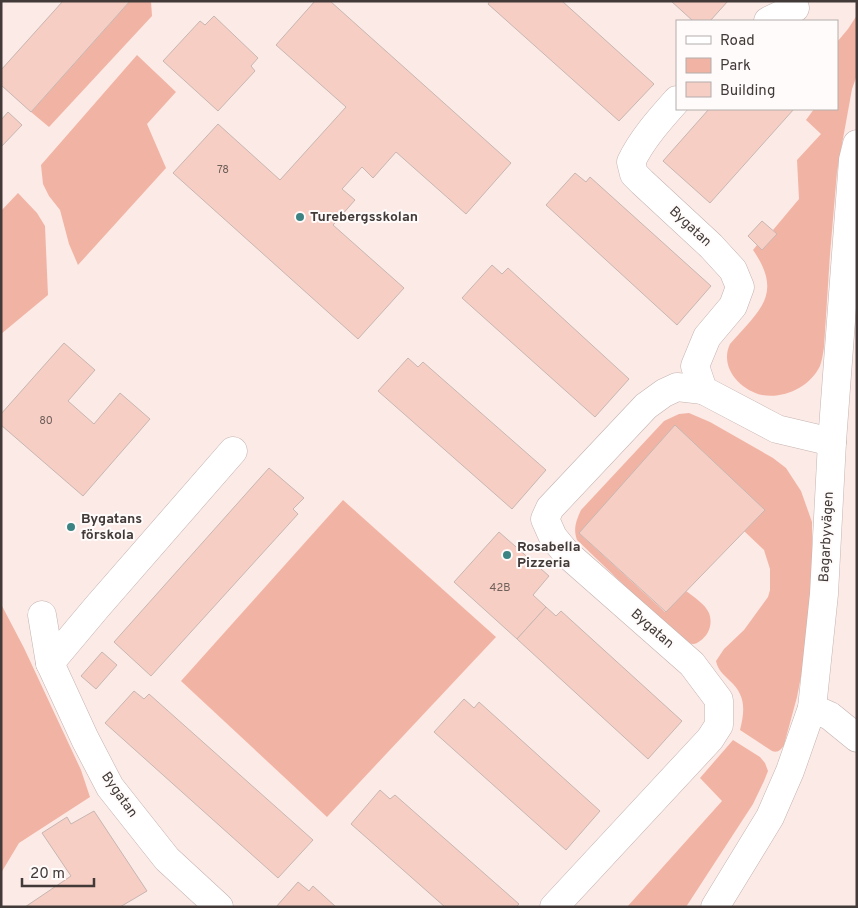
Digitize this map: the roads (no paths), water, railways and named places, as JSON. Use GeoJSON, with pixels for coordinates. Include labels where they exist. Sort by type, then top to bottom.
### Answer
{"type":"FeatureCollection","features":[{"type":"Feature","properties":{"kind":"street"},"geometry":{"type":"LineString","coordinates":[[770,20],[795,8]]}},
{"type":"Feature","properties":{"kind":"street","name":"Bygatan"},"geometry":{"type":"LineString","coordinates":[[676,101],[662,116],[631,162],[634,174],[711,246],[733,270],[740,287],[733,306],[708,337],[695,366],[703,390]]}},
{"type":"Feature","properties":{"kind":"street","name":"Bagarbyvägen"},"geometry":{"type":"LineString","coordinates":[[715,907],[770,817],[790,771],[812,708],[824,594],[832,442],[853,160],[857,144]]}},
{"type":"Feature","properties":{"kind":"street","name":"Bygatan"},"geometry":{"type":"LineString","coordinates":[[554,907],[710,739],[719,725],[719,700],[692,664],[567,554],[553,537],[545,520],[550,508],[646,406],[664,393],[678,387],[703,390],[777,429],[832,442]]}},
{"type":"Feature","properties":{"kind":"street"},"geometry":{"type":"LineString","coordinates":[[50,663],[233,451]]}},
{"type":"Feature","properties":{"kind":"street","name":"Bygatan"},"geometry":{"type":"LineString","coordinates":[[42,615],[50,663],[85,739],[110,787],[167,859],[219,907]]}},
{"type":"Feature","properties":{"kind":"street"},"geometry":{"type":"LineString","coordinates":[[812,708],[830,716],[857,738]]}},
{"type":"Feature","properties":{"kind":"place","name":"Turebergsskolan"},"geometry":{"type":"Point","coordinates":[300,217]}},
{"type":"Feature","properties":{"kind":"place","name":"Bygatans förskola"},"geometry":{"type":"Point","coordinates":[71,527]}},
{"type":"Feature","properties":{"kind":"place","name":"Rosabella Pizzeria"},"geometry":{"type":"Point","coordinates":[507,555]}}]}
